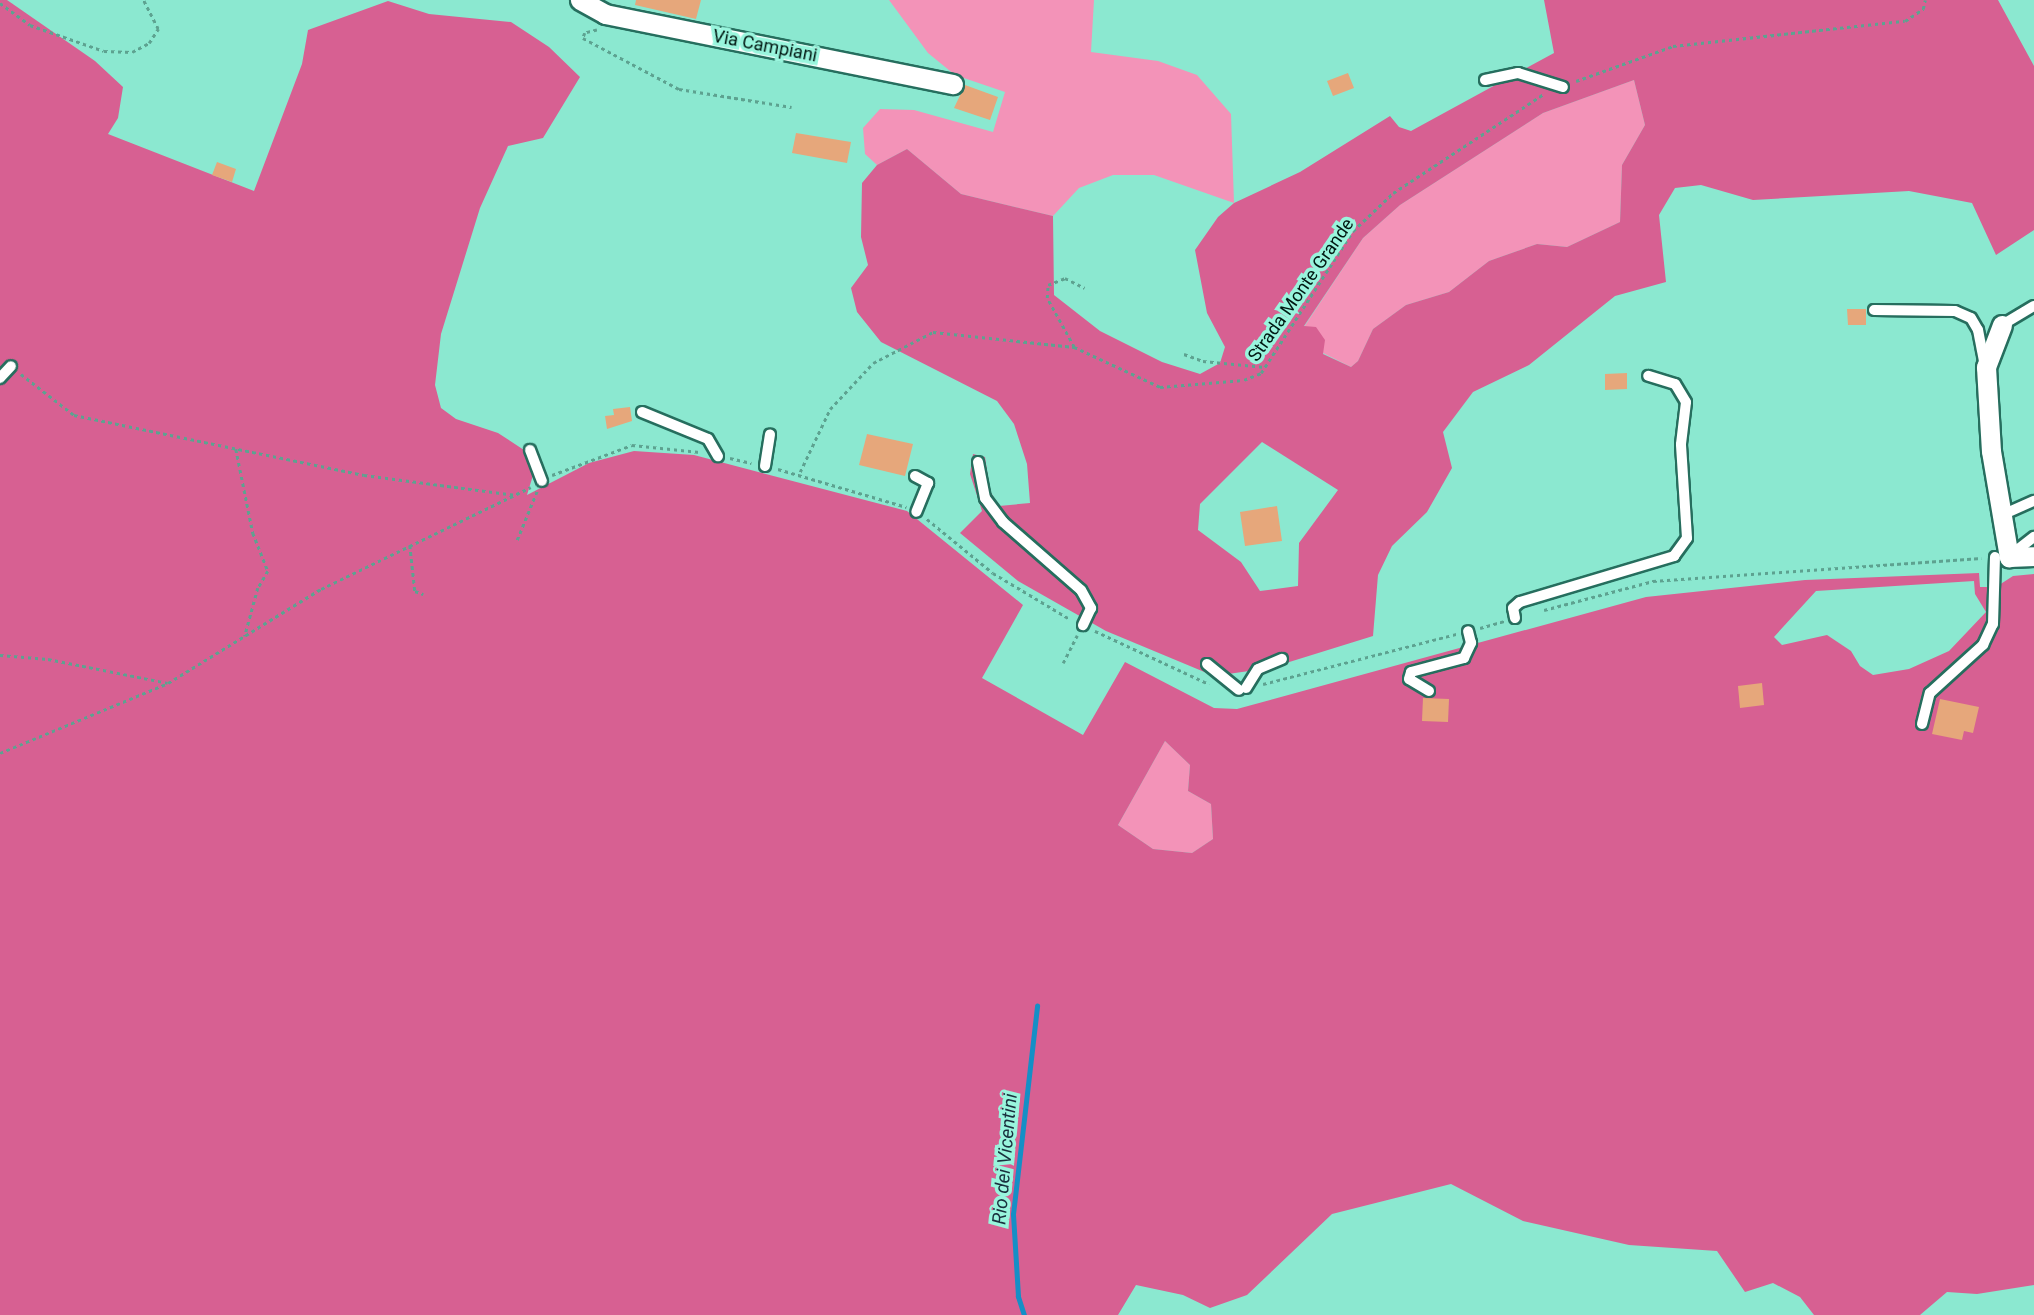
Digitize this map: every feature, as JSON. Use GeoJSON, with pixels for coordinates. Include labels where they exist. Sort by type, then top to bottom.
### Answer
{"type":"FeatureCollection","features":[{"type":"Feature","properties":{"kind":"street","name":"Via Campiani"},"geometry":{"type":"LineString","coordinates":[[580,0],[605,14],[953,84]]}},
{"type":"Feature","properties":{"kind":"street"},"geometry":{"type":"LineString","coordinates":[[2002,325],[1986,367],[1991,451],[2002,515],[2002,557],[2034,556]]}},
{"type":"Feature","properties":{"kind":"lane"},"geometry":{"type":"LineString","coordinates":[[1485,80],[1518,72],[1563,87]]}},
{"type":"Feature","properties":{"kind":"lane"},"geometry":{"type":"LineString","coordinates":[[2002,325],[2034,306]]}},
{"type":"Feature","properties":{"kind":"lane"},"geometry":{"type":"LineString","coordinates":[[1874,310],[1955,311],[1971,318],[1980,335],[1986,367]]}},
{"type":"Feature","properties":{"kind":"lane"},"geometry":{"type":"LineString","coordinates":[[0,378],[10,366]]}},
{"type":"Feature","properties":{"kind":"lane"},"geometry":{"type":"LineString","coordinates":[[1515,618],[1513,608],[1520,602],[1674,556],[1687,538],[1681,443],[1686,402],[1675,384],[1648,376]]}},
{"type":"Feature","properties":{"kind":"lane"},"geometry":{"type":"LineString","coordinates":[[642,412],[708,439],[718,456]]}},
{"type":"Feature","properties":{"kind":"lane"},"geometry":{"type":"LineString","coordinates":[[765,466],[770,434]]}},
{"type":"Feature","properties":{"kind":"lane"},"geometry":{"type":"LineString","coordinates":[[530,450],[542,481]]}},
{"type":"Feature","properties":{"kind":"lane"},"geometry":{"type":"LineString","coordinates":[[978,462],[985,498],[1003,522],[1081,590],[1091,608],[1083,625]]}},
{"type":"Feature","properties":{"kind":"lane"},"geometry":{"type":"LineString","coordinates":[[915,476],[929,483],[916,512]]}},
{"type":"Feature","properties":{"kind":"lane"},"geometry":{"type":"LineString","coordinates":[[2002,515],[2034,501]]}},
{"type":"Feature","properties":{"kind":"lane"},"geometry":{"type":"LineString","coordinates":[[1922,724],[1930,693],[1983,645],[1993,624],[2002,557],[2034,537]]}},
{"type":"Feature","properties":{"kind":"lane"},"geometry":{"type":"LineString","coordinates":[[1429,691],[1409,679],[1411,672],[1465,657],[1471,643],[1468,631]]}},
{"type":"Feature","properties":{"kind":"lane"},"geometry":{"type":"LineString","coordinates":[[1207,664],[1243,689],[1258,669],[1282,659]]}},
{"type":"Feature","properties":{"kind":"path"},"geometry":{"type":"LineString","coordinates":[[0,3],[30,25],[104,51],[132,52],[149,43],[158,29],[143,0]]}},
{"type":"Feature","properties":{"kind":"path","name":"Strada Monte Grande"},"geometry":{"type":"LineString","coordinates":[[799,473],[830,410],[873,363],[906,342],[933,332],[1074,347],[1160,387],[1244,380],[1265,367],[1353,231],[1393,193],[1456,155],[1532,98],[1674,46],[1905,21],[1923,9],[1925,0]]}},
{"type":"Feature","properties":{"kind":"path"},"geometry":{"type":"LineString","coordinates":[[600,46],[680,89],[792,107]]}},
{"type":"Feature","properties":{"kind":"path"},"geometry":{"type":"LineString","coordinates":[[1074,347],[1047,298],[1048,285],[1065,278],[1085,288]]}},
{"type":"Feature","properties":{"kind":"path"},"geometry":{"type":"LineString","coordinates":[[1184,354],[1203,361],[1265,367]]}},
{"type":"Feature","properties":{"kind":"path"},"geometry":{"type":"LineString","coordinates":[[10,366],[74,415],[364,475],[514,495]]}},
{"type":"Feature","properties":{"kind":"path"},"geometry":{"type":"LineString","coordinates":[[236,449],[249,520],[268,571],[258,589],[246,636]]}},
{"type":"Feature","properties":{"kind":"path"},"geometry":{"type":"LineString","coordinates":[[517,540],[542,481]]}},
{"type":"Feature","properties":{"kind":"path"},"geometry":{"type":"LineString","coordinates":[[410,545],[415,591],[423,594]]}},
{"type":"Feature","properties":{"kind":"path"},"geometry":{"type":"LineString","coordinates":[[1063,663],[1083,625]]}},
{"type":"Feature","properties":{"kind":"path"},"geometry":{"type":"LineString","coordinates":[[0,655],[48,659],[168,683],[0,752]]}},
{"type":"Feature","properties":{"kind":"shaded area"},"geometry":{"type":"Polygon","coordinates":[[[0,0],[7,0],[95,61],[123,87],[118,118],[108,134],[254,191],[302,64],[308,30],[388,1],[429,14],[511,22],[549,47],[580,77],[543,138],[508,146],[480,208],[441,334],[435,385],[441,408],[456,419],[498,433],[527,452],[534,472],[527,495],[589,463],[634,451],[694,455],[907,511],[1023,605],[982,678],[1083,735],[1125,662],[1214,708],[1237,709],[1646,597],[1805,580],[1979,573],[1980,587],[1996,587],[2013,576],[2034,574],[2034,1285],[1977,1294],[1947,1292],[1920,1315],[1814,1315],[1800,1297],[1773,1283],[1745,1292],[1717,1251],[1629,1245],[1523,1221],[1451,1184],[1332,1214],[1247,1295],[1210,1308],[1183,1295],[1136,1285],[1118,1315],[0,1315],[0,0]],[[1974,581],[1816,591],[1774,637],[1782,645],[1827,635],[1851,651],[1860,666],[1873,675],[1909,669],[1949,651],[1986,612],[1975,594],[1974,581]],[[1165,741],[1118,825],[1153,849],[1192,853],[1213,839],[1211,804],[1188,791],[1190,765],[1165,741]]]}},
{"type":"Feature","properties":{"kind":"shaded area"},"geometry":{"type":"Polygon","coordinates":[[[889,0],[1094,0],[1091,52],[1158,61],[1197,75],[1231,114],[1234,203],[1154,175],[1113,175],[1079,188],[1053,216],[961,194],[907,149],[877,165],[865,154],[863,128],[880,109],[914,110],[993,132],[1005,92],[955,75],[928,53],[889,0]]]}},
{"type":"Feature","properties":{"kind":"shaded area"},"geometry":{"type":"Polygon","coordinates":[[[1544,0],[1998,0],[2034,66],[2034,230],[1996,255],[1972,203],[1909,191],[1753,200],[1701,185],[1675,188],[1659,215],[1666,282],[1615,296],[1529,365],[1473,392],[1443,432],[1452,468],[1427,512],[1392,546],[1378,575],[1373,636],[1270,668],[1214,676],[1106,631],[1018,581],[960,533],[982,511],[970,474],[973,454],[985,457],[990,491],[999,506],[1030,503],[1027,464],[1014,424],[997,401],[881,342],[857,312],[851,288],[868,265],[861,237],[862,183],[877,165],[907,149],[961,194],[1053,216],[1054,295],[1100,331],[1162,362],[1200,374],[1220,363],[1225,347],[1207,313],[1195,250],[1218,217],[1234,203],[1300,172],[1390,116],[1399,127],[1411,131],[1554,53],[1544,0]],[[1634,80],[1543,113],[1400,205],[1363,238],[1304,326],[1316,327],[1325,340],[1323,354],[1351,367],[1358,361],[1373,329],[1406,305],[1449,292],[1489,261],[1537,244],[1567,247],[1620,222],[1622,165],[1645,125],[1634,80]],[[1262,442],[1200,504],[1198,530],[1241,562],[1260,591],[1298,586],[1299,543],[1338,490],[1262,442]]]}},
{"type":"Feature","properties":{"kind":"shaded area"},"geometry":{"type":"Polygon","coordinates":[[[1634,80],[1645,125],[1622,165],[1620,222],[1567,247],[1537,244],[1489,261],[1449,292],[1406,305],[1373,329],[1358,361],[1351,367],[1323,353],[1304,327],[1363,238],[1400,205],[1543,113],[1634,80]]]}},
{"type":"Feature","properties":{"kind":"shaded area"},"geometry":{"type":"Polygon","coordinates":[[[1165,741],[1190,765],[1188,791],[1211,804],[1213,839],[1192,853],[1153,849],[1118,825],[1165,741]]]}},
{"type":"Feature","properties":{"kind":"building"},"geometry":{"type":"Polygon","coordinates":[[[636,0],[701,0],[696,19],[635,5],[636,0]]]}},
{"type":"Feature","properties":{"kind":"building"},"geometry":{"type":"Polygon","coordinates":[[[1348,73],[1354,88],[1333,96],[1327,81],[1348,73]]]}},
{"type":"Feature","properties":{"kind":"building"},"geometry":{"type":"Polygon","coordinates":[[[965,85],[998,97],[990,120],[954,108],[965,85]]]}},
{"type":"Feature","properties":{"kind":"building"},"geometry":{"type":"Polygon","coordinates":[[[796,133],[851,142],[847,163],[792,153],[796,133]]]}},
{"type":"Feature","properties":{"kind":"building"},"geometry":{"type":"Polygon","coordinates":[[[217,162],[236,169],[232,182],[212,175],[217,162]]]}},
{"type":"Feature","properties":{"kind":"building"},"geometry":{"type":"Polygon","coordinates":[[[1847,309],[1866,309],[1866,325],[1848,325],[1847,309]]]}},
{"type":"Feature","properties":{"kind":"building"},"geometry":{"type":"Polygon","coordinates":[[[1627,373],[1627,389],[1605,390],[1605,374],[1627,373]]]}},
{"type":"Feature","properties":{"kind":"building"},"geometry":{"type":"Polygon","coordinates":[[[630,407],[632,421],[607,429],[605,416],[614,415],[613,409],[630,407]]]}},
{"type":"Feature","properties":{"kind":"building"},"geometry":{"type":"Polygon","coordinates":[[[867,434],[913,444],[905,476],[859,465],[867,434]]]}},
{"type":"Feature","properties":{"kind":"building"},"geometry":{"type":"Polygon","coordinates":[[[1277,506],[1282,541],[1245,546],[1240,512],[1277,506]]]}},
{"type":"Feature","properties":{"kind":"building"},"geometry":{"type":"Polygon","coordinates":[[[1762,683],[1764,705],[1740,708],[1738,686],[1762,683]]]}},
{"type":"Feature","properties":{"kind":"building"},"geometry":{"type":"Polygon","coordinates":[[[1423,698],[1449,699],[1448,722],[1422,721],[1423,698]]]}},
{"type":"Feature","properties":{"kind":"building"},"geometry":{"type":"Polygon","coordinates":[[[1940,699],[1979,707],[1973,733],[1964,731],[1962,740],[1932,734],[1940,699]]]}},
{"type":"Feature","properties":{"kind":"waterway","name":"Rio dei Vicentini"},"geometry":{"type":"LineString","coordinates":[[1024,1315],[1018,1296],[1013,1214],[1037,1005]]}}]}
